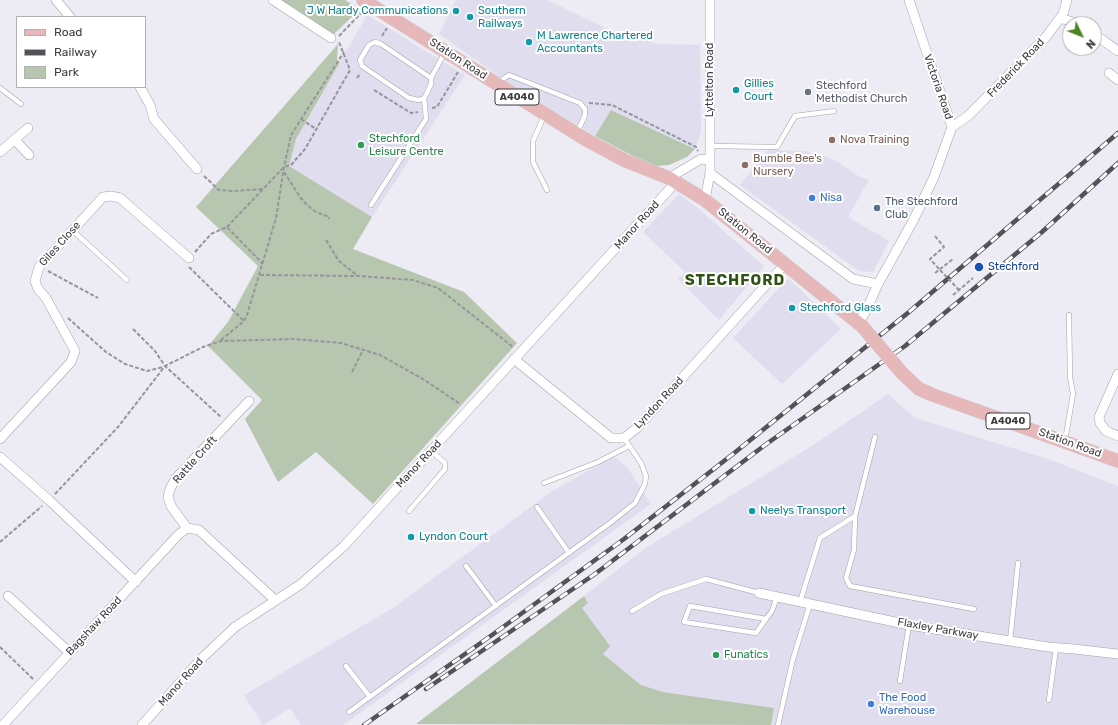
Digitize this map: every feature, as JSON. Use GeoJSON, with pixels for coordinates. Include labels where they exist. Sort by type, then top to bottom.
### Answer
{"type":"FeatureCollection","features":[{"type":"Feature","properties":{"kind":"main road","name":"Station Road"},"geometry":{"type":"LineString","coordinates":[[367,2],[577,134],[626,161],[673,180],[705,200],[860,324],[902,373],[919,388],[933,395],[1118,461]]}},
{"type":"Feature","properties":{"kind":"street"},"geometry":{"type":"LineString","coordinates":[[56,0],[60,7],[69,16]]}},
{"type":"Feature","properties":{"kind":"street"},"geometry":{"type":"LineString","coordinates":[[273,0],[332,38]]}},
{"type":"Feature","properties":{"kind":"street","name":"Lyttelton Road"},"geometry":{"type":"LineString","coordinates":[[705,200],[710,173],[705,159],[710,146],[710,0]]}},
{"type":"Feature","properties":{"kind":"street","name":"Victoria Road"},"geometry":{"type":"LineString","coordinates":[[860,324],[878,284],[916,214],[934,177],[952,127],[909,0]]}},
{"type":"Feature","properties":{"kind":"street","name":"Frederick Road"},"geometry":{"type":"LineString","coordinates":[[952,127],[968,116],[1046,37],[1060,18],[1068,0]]}},
{"type":"Feature","properties":{"kind":"street"},"geometry":{"type":"LineString","coordinates":[[1102,40],[1118,51]]}},
{"type":"Feature","properties":{"kind":"street"},"geometry":{"type":"LineString","coordinates":[[1109,73],[1118,80]]}},
{"type":"Feature","properties":{"kind":"street"},"geometry":{"type":"LineString","coordinates":[[141,88],[150,105],[154,119],[197,169]]}},
{"type":"Feature","properties":{"kind":"street"},"geometry":{"type":"LineString","coordinates":[[0,152],[28,128]]}},
{"type":"Feature","properties":{"kind":"street"},"geometry":{"type":"LineString","coordinates":[[15,140],[28,155]]}},
{"type":"Feature","properties":{"kind":"street"},"geometry":{"type":"LineString","coordinates":[[673,180],[705,159]]}},
{"type":"Feature","properties":{"kind":"street"},"geometry":{"type":"LineString","coordinates":[[710,173],[853,279],[878,284]]}},
{"type":"Feature","properties":{"kind":"street","name":"Manor Road"},"geometry":{"type":"LineString","coordinates":[[142,725],[201,659],[235,627],[301,584],[344,546],[469,410],[673,180]]}},
{"type":"Feature","properties":{"kind":"street","name":"Giles Close"},"geometry":{"type":"LineString","coordinates":[[0,439],[70,362],[75,351],[46,298],[38,290],[35,280],[38,269],[103,197],[112,196],[120,198],[189,258]]}},
{"type":"Feature","properties":{"kind":"street","name":"Lyndon Road"},"geometry":{"type":"LineString","coordinates":[[624,438],[637,428],[785,264]]}},
{"type":"Feature","properties":{"kind":"street"},"geometry":{"type":"LineString","coordinates":[[517,356],[612,438],[624,438]]}},
{"type":"Feature","properties":{"kind":"street"},"geometry":{"type":"LineString","coordinates":[[1118,374],[1100,417],[1100,423],[1106,431],[1118,436]]}},
{"type":"Feature","properties":{"kind":"street","name":"Rattle Croft"},"geometry":{"type":"LineString","coordinates":[[187,528],[171,506],[168,497],[170,489],[176,478],[249,401]]}},
{"type":"Feature","properties":{"kind":"street"},"geometry":{"type":"LineString","coordinates":[[1,460],[49,500],[136,582]]}},
{"type":"Feature","properties":{"kind":"street"},"geometry":{"type":"LineString","coordinates":[[187,528],[199,530],[275,600]]}},
{"type":"Feature","properties":{"kind":"street","name":"Bagshaw Road"},"geometry":{"type":"LineString","coordinates":[[3,725],[40,686],[69,652],[187,528]]}},
{"type":"Feature","properties":{"kind":"street","name":"Flaxley Parkway"},"geometry":{"type":"LineString","coordinates":[[760,593],[909,625],[1056,648],[1118,654]]}},
{"type":"Feature","properties":{"kind":"street"},"geometry":{"type":"LineString","coordinates":[[8,596],[69,652]]}},
{"type":"Feature","properties":{"kind":"lane"},"geometry":{"type":"LineString","coordinates":[[424,98],[415,100],[410,98],[362,66],[360,60],[369,45],[375,42],[381,44],[431,78]]}},
{"type":"Feature","properties":{"kind":"lane"},"geometry":{"type":"LineString","coordinates":[[371,205],[426,119],[424,98],[431,84],[431,78],[445,51]]}},
{"type":"Feature","properties":{"kind":"lane"},"geometry":{"type":"LineString","coordinates":[[496,84],[508,74],[580,103],[585,108],[585,115],[577,134]]}},
{"type":"Feature","properties":{"kind":"lane"},"geometry":{"type":"LineString","coordinates":[[0,88],[20,104]]}},
{"type":"Feature","properties":{"kind":"lane"},"geometry":{"type":"LineString","coordinates":[[710,146],[777,147],[795,116],[834,111]]}},
{"type":"Feature","properties":{"kind":"lane"},"geometry":{"type":"LineString","coordinates":[[545,114],[533,141],[532,162],[547,190]]}},
{"type":"Feature","properties":{"kind":"lane"},"geometry":{"type":"LineString","coordinates":[[72,230],[127,280]]}},
{"type":"Feature","properties":{"kind":"lane"},"geometry":{"type":"LineString","coordinates":[[1065,441],[1073,394],[1070,377],[1069,315]]}},
{"type":"Feature","properties":{"kind":"lane"},"geometry":{"type":"LineString","coordinates":[[349,712],[569,553],[635,503],[641,494],[646,476],[641,463],[624,438]]}},
{"type":"Feature","properties":{"kind":"lane"},"geometry":{"type":"LineString","coordinates":[[875,438],[855,516],[854,550],[846,578],[850,586],[974,609]]}},
{"type":"Feature","properties":{"kind":"lane"},"geometry":{"type":"LineString","coordinates":[[544,483],[598,462],[629,446]]}},
{"type":"Feature","properties":{"kind":"lane"},"geometry":{"type":"LineString","coordinates":[[409,511],[440,477],[445,469],[445,463],[431,451]]}},
{"type":"Feature","properties":{"kind":"lane"},"geometry":{"type":"LineString","coordinates":[[537,507],[569,553]]}},
{"type":"Feature","properties":{"kind":"lane"},"geometry":{"type":"LineString","coordinates":[[800,602],[820,538],[855,516]]}},
{"type":"Feature","properties":{"kind":"lane"},"geometry":{"type":"LineString","coordinates":[[1010,641],[1018,563]]}},
{"type":"Feature","properties":{"kind":"lane"},"geometry":{"type":"LineString","coordinates":[[466,566],[496,606]]}},
{"type":"Feature","properties":{"kind":"lane"},"geometry":{"type":"LineString","coordinates":[[632,611],[661,594],[706,579],[760,593]]}},
{"type":"Feature","properties":{"kind":"lane"},"geometry":{"type":"LineString","coordinates":[[766,619],[690,606],[684,622],[756,633],[772,611],[777,597]]}},
{"type":"Feature","properties":{"kind":"lane"},"geometry":{"type":"LineString","coordinates":[[778,725],[793,659],[810,604]]}},
{"type":"Feature","properties":{"kind":"lane"},"geometry":{"type":"LineString","coordinates":[[900,681],[909,625]]}},
{"type":"Feature","properties":{"kind":"lane"},"geometry":{"type":"LineString","coordinates":[[1049,700],[1056,648]]}},
{"type":"Feature","properties":{"kind":"lane"},"geometry":{"type":"LineString","coordinates":[[346,666],[370,697]]}},
{"type":"Feature","properties":{"kind":"path"},"geometry":{"type":"LineString","coordinates":[[244,321],[188,266],[189,258],[212,234],[226,227],[284,167],[291,165],[296,159],[316,129],[350,70],[341,43],[336,40],[367,2]]}},
{"type":"Feature","properties":{"kind":"path"},"geometry":{"type":"LineString","coordinates":[[220,341],[244,321],[260,275],[276,218],[283,171],[291,135],[344,52]]}},
{"type":"Feature","properties":{"kind":"path"},"geometry":{"type":"LineString","coordinates":[[347,74],[351,76]]}},
{"type":"Feature","properties":{"kind":"path"},"geometry":{"type":"LineString","coordinates":[[357,78],[360,74]]}},
{"type":"Feature","properties":{"kind":"path"},"geometry":{"type":"LineString","coordinates":[[580,103],[612,104],[696,148],[705,159]]}},
{"type":"Feature","properties":{"kind":"path"},"geometry":{"type":"LineString","coordinates":[[302,119],[316,129]]}},
{"type":"Feature","properties":{"kind":"path"},"geometry":{"type":"LineString","coordinates":[[197,169],[219,190],[233,191],[263,188]]}},
{"type":"Feature","properties":{"kind":"path"},"geometry":{"type":"LineString","coordinates":[[283,171],[300,197],[316,212],[329,217],[329,219]]}},
{"type":"Feature","properties":{"kind":"path"},"geometry":{"type":"LineString","coordinates":[[226,227],[263,264]]}},
{"type":"Feature","properties":{"kind":"path"},"geometry":{"type":"LineString","coordinates":[[935,236],[944,247],[930,259],[959,290]]}},
{"type":"Feature","properties":{"kind":"path"},"geometry":{"type":"LineString","coordinates":[[326,240],[339,260],[358,276]]}},
{"type":"Feature","properties":{"kind":"path"},"geometry":{"type":"LineString","coordinates":[[935,274],[953,259]]}},
{"type":"Feature","properties":{"kind":"path"},"geometry":{"type":"LineString","coordinates":[[38,269],[51,271],[98,298]]}},
{"type":"Feature","properties":{"kind":"path"},"geometry":{"type":"LineString","coordinates":[[260,275],[358,276],[413,280],[438,288],[517,356]]}},
{"type":"Feature","properties":{"kind":"path"},"geometry":{"type":"LineString","coordinates":[[953,295],[973,278]]}},
{"type":"Feature","properties":{"kind":"path"},"geometry":{"type":"LineString","coordinates":[[68,317],[106,352],[125,364],[147,371],[165,366],[203,347],[220,341],[311,339],[341,343],[380,355],[424,379],[469,410]]}},
{"type":"Feature","properties":{"kind":"path"},"geometry":{"type":"LineString","coordinates":[[133,329],[155,351],[165,366],[228,424]]}},
{"type":"Feature","properties":{"kind":"path"},"geometry":{"type":"LineString","coordinates":[[352,372],[363,350]]}},
{"type":"Feature","properties":{"kind":"path"},"geometry":{"type":"LineString","coordinates":[[0,542],[49,500],[118,427],[165,366]]}},
{"type":"Feature","properties":{"kind":"path"},"geometry":{"type":"LineString","coordinates":[[0,647],[40,686]]}},
{"type":"Feature","properties":{"kind":"shaded area"},"geometry":{"type":"Polygon","coordinates":[[[456,0],[547,0],[635,42],[637,37],[658,44],[700,45],[701,132],[695,149],[611,110],[595,136],[504,80],[439,34],[456,0]]]}},
{"type":"Feature","properties":{"kind":"shaded area"},"geometry":{"type":"Polygon","coordinates":[[[367,15],[465,75],[372,217],[289,166],[296,139],[367,15]]]}},
{"type":"Feature","properties":{"kind":"shaded area"},"geometry":{"type":"Polygon","coordinates":[[[768,150],[805,151],[833,159],[860,177],[869,180],[848,217],[889,241],[873,272],[859,271],[740,185],[768,150]]]}},
{"type":"Feature","properties":{"kind":"shaded area"},"geometry":{"type":"Polygon","coordinates":[[[679,194],[700,210],[764,266],[719,320],[678,279],[685,272],[643,232],[679,194]]]}},
{"type":"Feature","properties":{"kind":"shaded area"},"geometry":{"type":"Polygon","coordinates":[[[788,278],[841,329],[782,384],[733,338],[788,278]]]}},
{"type":"Feature","properties":{"kind":"shaded area"},"geometry":{"type":"Polygon","coordinates":[[[888,394],[915,418],[1048,459],[1118,486],[1118,725],[771,725],[774,708],[663,692],[641,685],[603,654],[582,608],[588,603],[584,596],[644,549],[815,444],[888,394]]]}},
{"type":"Feature","properties":{"kind":"shaded area"},"geometry":{"type":"Polygon","coordinates":[[[613,456],[627,467],[651,504],[343,725],[301,725],[290,708],[263,725],[244,695],[393,608],[551,492],[613,456]]]}},
{"type":"Feature","properties":{"kind":"green space"},"geometry":{"type":"Polygon","coordinates":[[[281,0],[345,0],[360,9],[334,34],[281,0]]]}},
{"type":"Feature","properties":{"kind":"green space"},"geometry":{"type":"Polygon","coordinates":[[[338,44],[337,60],[340,62],[296,139],[289,166],[372,217],[353,249],[464,292],[517,343],[373,504],[316,452],[278,482],[245,419],[262,400],[208,346],[228,322],[258,266],[196,207],[338,44]]]}},
{"type":"Feature","properties":{"kind":"green space"},"geometry":{"type":"Polygon","coordinates":[[[611,110],[695,149],[687,157],[669,165],[657,166],[633,156],[595,136],[611,110]]]}},
{"type":"Feature","properties":{"kind":"green space"},"geometry":{"type":"Polygon","coordinates":[[[584,596],[588,603],[582,608],[610,646],[603,654],[641,685],[663,692],[774,708],[771,725],[416,724],[584,596]]]}},
{"type":"Feature","properties":{"kind":"railway"},"geometry":{"type":"LineString","coordinates":[[364,725],[492,635],[624,539],[733,454],[909,312],[1118,133]]}},
{"type":"Feature","properties":{"kind":"railway"},"geometry":{"type":"LineString","coordinates":[[426,689],[595,574],[765,445],[905,346],[1042,232],[1118,163]]}},
{"type":"Feature","properties":{"kind":"place","name":"J W Hardy Communications"},"geometry":{"type":"Point","coordinates":[456,11]}},
{"type":"Feature","properties":{"kind":"place","name":"Southern Railways"},"geometry":{"type":"Point","coordinates":[470,17]}},
{"type":"Feature","properties":{"kind":"place","name":"M Lawrence Chartered Accountants"},"geometry":{"type":"Point","coordinates":[529,42]}},
{"type":"Feature","properties":{"kind":"place","name":"Gillies Court"},"geometry":{"type":"Point","coordinates":[736,90]}},
{"type":"Feature","properties":{"kind":"place","name":"Stechford Methodist Church"},"geometry":{"type":"Point","coordinates":[808,92]}},
{"type":"Feature","properties":{"kind":"place","name":"Nova Training"},"geometry":{"type":"Point","coordinates":[832,140]}},
{"type":"Feature","properties":{"kind":"place","name":"Stechford Leisure Centre"},"geometry":{"type":"Point","coordinates":[361,145]}},
{"type":"Feature","properties":{"kind":"place","name":"Bumble Bee's Nursery"},"geometry":{"type":"Point","coordinates":[745,165]}},
{"type":"Feature","properties":{"kind":"place","name":"Nisa"},"geometry":{"type":"Point","coordinates":[812,198]}},
{"type":"Feature","properties":{"kind":"place","name":"The Stechford Club"},"geometry":{"type":"Point","coordinates":[877,208]}},
{"type":"Feature","properties":{"kind":"place","name":"Stechford"},"geometry":{"type":"Point","coordinates":[979,267]}},
{"type":"Feature","properties":{"kind":"place","name":"Stechford Glass"},"geometry":{"type":"Point","coordinates":[792,308]}},
{"type":"Feature","properties":{"kind":"place","name":"Neelys Transport"},"geometry":{"type":"Point","coordinates":[752,511]}},
{"type":"Feature","properties":{"kind":"place","name":"Lyndon Court"},"geometry":{"type":"Point","coordinates":[411,537]}},
{"type":"Feature","properties":{"kind":"place","name":"Funatics"},"geometry":{"type":"Point","coordinates":[716,655]}},
{"type":"Feature","properties":{"kind":"place","name":"The Food Warehouse"},"geometry":{"type":"Point","coordinates":[871,704]}},
{"type":"Feature","properties":{"kind":"district","name":"STECHFORD"},"geometry":{"type":"Point","coordinates":[735,281]}}]}
